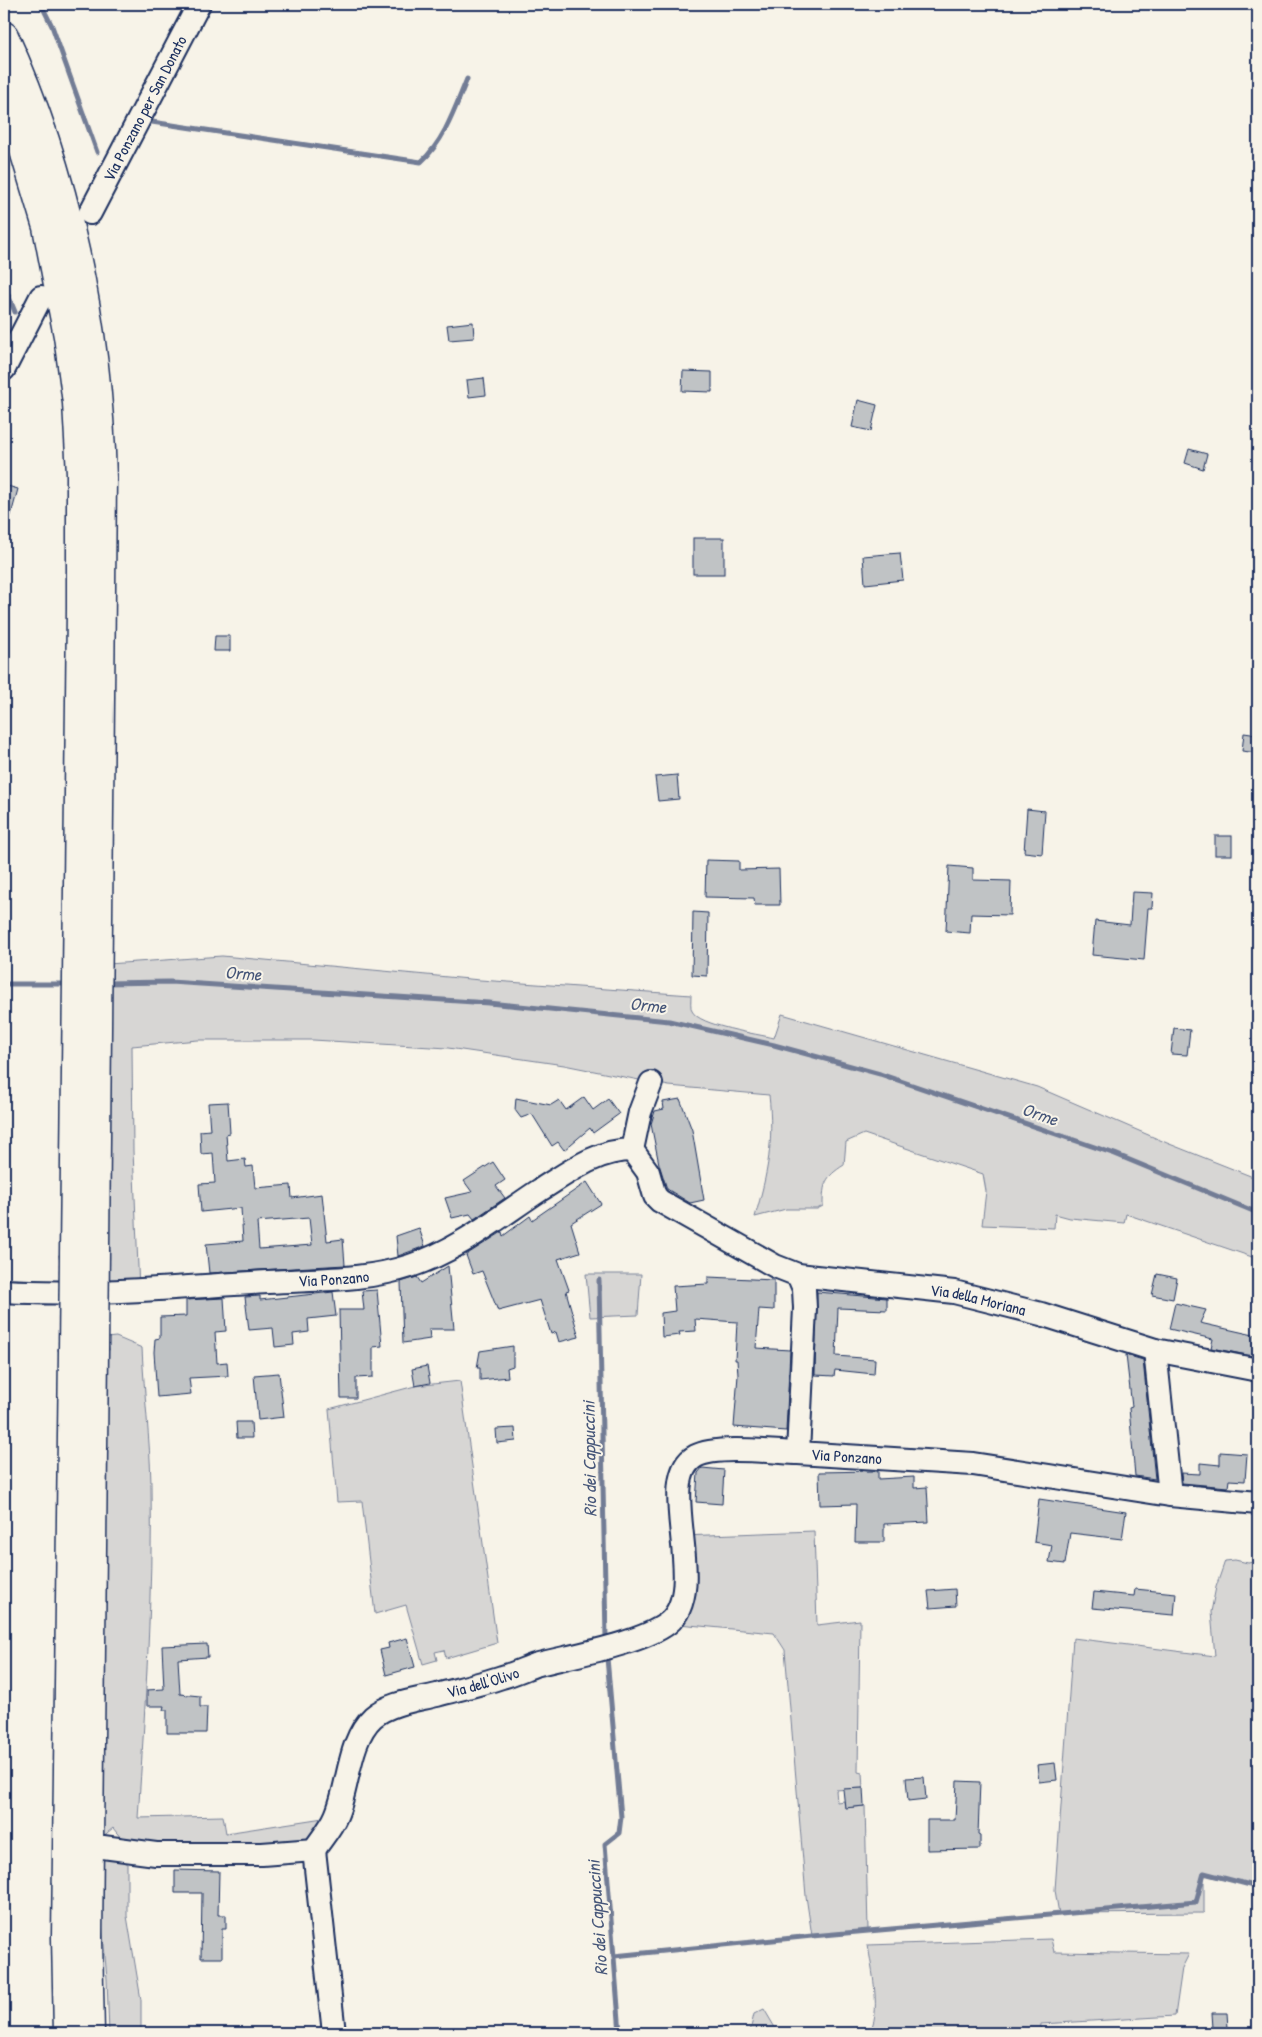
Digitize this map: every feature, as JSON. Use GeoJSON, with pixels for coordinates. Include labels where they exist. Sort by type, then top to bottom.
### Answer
{"type":"FeatureCollection","features":[{"type":"Feature","properties":{"kind":"highway"},"geometry":{"type":"LineString","coordinates":[[4,36],[39,125],[59,189],[75,255],[98,395],[102,488],[87,958],[84,1252],[90,2033]]}},
{"type":"Feature","properties":{"kind":"highway"},"geometry":{"type":"LineString","coordinates":[[4,92],[19,134],[47,227],[68,336],[77,403],[81,474],[81,599],[87,958]]}},
{"type":"Feature","properties":{"kind":"highway"},"geometry":{"type":"LineString","coordinates":[[68,2033],[66,1938],[84,1351]]}},
{"type":"Feature","properties":{"kind":"street","name":"Via Ponzano per San Donato"},"geometry":{"type":"LineString","coordinates":[[90,212],[199,4]]}},
{"type":"Feature","properties":{"kind":"street"},"geometry":{"type":"LineString","coordinates":[[4,369],[41,297]]}},
{"type":"Feature","properties":{"kind":"street"},"geometry":{"type":"LineString","coordinates":[[651,1083],[640,1112],[632,1150],[648,1172],[654,1196],[774,1266],[798,1275]]}},
{"type":"Feature","properties":{"kind":"street","name":"Via Ponzano"},"geometry":{"type":"LineString","coordinates":[[4,1291],[40,1293],[148,1290],[374,1275],[411,1266],[459,1243],[590,1160],[615,1150],[632,1150]]}},
{"type":"Feature","properties":{"kind":"street","name":"Via Ponzano"},"geometry":{"type":"LineString","coordinates":[[798,1275],[804,1289],[805,1308],[798,1453],[973,1464],[1170,1495],[1258,1503]]}},
{"type":"Feature","properties":{"kind":"street","name":"Via della Moriana"},"geometry":{"type":"LineString","coordinates":[[798,1275],[954,1292],[1041,1314],[1155,1350],[1258,1370]]}},
{"type":"Feature","properties":{"kind":"street"},"geometry":{"type":"LineString","coordinates":[[1155,1350],[1170,1495]]}},
{"type":"Feature","properties":{"kind":"street","name":"Via dell'Olivo"},"geometry":{"type":"LineString","coordinates":[[314,1850],[336,1816],[351,1760],[363,1731],[372,1718],[384,1710],[400,1705],[502,1677],[533,1666],[606,1648],[657,1630],[668,1623],[679,1610],[684,1590],[684,1557],[679,1485],[690,1461],[697,1456],[712,1452],[798,1453]]}},
{"type":"Feature","properties":{"kind":"street"},"geometry":{"type":"LineString","coordinates":[[104,1847],[156,1854],[262,1854],[314,1850],[334,2033]]}},
{"type":"Feature","properties":{"kind":"shaded area"},"geometry":{"type":"Polygon","coordinates":[[[222,956],[480,980],[691,995],[691,1009],[697,1016],[730,1029],[774,1038],[782,1014],[1037,1087],[1167,1143],[1258,1179],[1258,1259],[1126,1214],[1124,1223],[1070,1218],[1055,1214],[1054,1228],[982,1225],[986,1191],[983,1174],[864,1134],[846,1142],[844,1165],[826,1181],[823,1206],[817,1209],[786,1209],[755,1217],[769,1157],[771,1128],[769,1095],[669,1086],[564,1065],[448,1048],[313,1040],[198,1040],[132,1046],[133,1151],[139,1290],[106,1291],[108,964],[222,956]]]}},
{"type":"Feature","properties":{"kind":"shaded area"},"geometry":{"type":"Polygon","coordinates":[[[586,1274],[641,1274],[638,1315],[590,1317],[586,1274]]]}},
{"type":"Feature","properties":{"kind":"shaded area"},"geometry":{"type":"Polygon","coordinates":[[[116,1337],[142,1348],[150,1467],[150,1610],[138,1818],[223,1816],[226,1833],[336,1816],[314,1850],[132,1844],[121,1838],[113,1828],[101,1838],[106,1338],[116,1337]]]}},
{"type":"Feature","properties":{"kind":"shaded area"},"geometry":{"type":"Polygon","coordinates":[[[460,1381],[497,1643],[446,1658],[444,1650],[435,1652],[437,1660],[423,1664],[406,1605],[375,1614],[362,1501],[337,1502],[329,1409],[415,1386],[460,1381]]]}},
{"type":"Feature","properties":{"kind":"shaded area"},"geometry":{"type":"Polygon","coordinates":[[[814,1531],[817,1625],[860,1620],[858,1772],[862,1773],[863,1788],[836,1790],[837,1802],[844,1801],[845,1808],[865,1806],[868,1930],[812,1936],[806,1896],[785,1650],[774,1633],[668,1623],[682,1536],[814,1531]]]}},
{"type":"Feature","properties":{"kind":"shaded area"},"geometry":{"type":"Polygon","coordinates":[[[1235,1560],[1248,1563],[1258,1561],[1258,1887],[1204,1873],[1204,1913],[1059,1914],[1055,1890],[1073,1638],[1215,1656],[1211,1612],[1216,1587],[1225,1561],[1235,1560]]]}},
{"type":"Feature","properties":{"kind":"shaded area"},"geometry":{"type":"Polygon","coordinates":[[[103,1847],[127,1850],[127,1916],[141,2000],[141,2033],[109,2033],[107,1979],[101,1911],[103,1847]]]}},
{"type":"Feature","properties":{"kind":"shaded area"},"geometry":{"type":"Polygon","coordinates":[[[1051,1939],[1054,1952],[1189,1954],[1182,1968],[1175,2016],[1041,2024],[1040,2033],[868,2033],[875,2015],[875,1991],[868,1945],[1051,1939]]]}},
{"type":"Feature","properties":{"kind":"shaded area"},"geometry":{"type":"Polygon","coordinates":[[[764,2009],[777,2031],[803,2030],[803,2033],[732,2033],[750,2032],[754,2014],[764,2009]]]}},
{"type":"Feature","properties":{"kind":"building"},"geometry":{"type":"Polygon","coordinates":[[[473,322],[474,338],[449,340],[447,325],[473,322]]]}},
{"type":"Feature","properties":{"kind":"building"},"geometry":{"type":"Polygon","coordinates":[[[683,371],[712,372],[712,392],[682,391],[683,371]]]}},
{"type":"Feature","properties":{"kind":"building"},"geometry":{"type":"Polygon","coordinates":[[[484,378],[486,395],[469,397],[467,380],[484,378]]]}},
{"type":"Feature","properties":{"kind":"building"},"geometry":{"type":"Polygon","coordinates":[[[858,400],[877,405],[871,431],[852,427],[858,400]]]}},
{"type":"Feature","properties":{"kind":"building"},"geometry":{"type":"Polygon","coordinates":[[[1189,449],[1207,454],[1203,469],[1185,463],[1189,449]]]}},
{"type":"Feature","properties":{"kind":"building"},"geometry":{"type":"Polygon","coordinates":[[[4,485],[18,489],[8,526],[4,525],[4,485]]]}},
{"type":"Feature","properties":{"kind":"building"},"geometry":{"type":"Polygon","coordinates":[[[693,538],[724,538],[724,574],[693,574],[693,538]]]}},
{"type":"Feature","properties":{"kind":"building"},"geometry":{"type":"Polygon","coordinates":[[[900,553],[903,580],[865,584],[863,556],[900,553]]]}},
{"type":"Feature","properties":{"kind":"building"},"geometry":{"type":"Polygon","coordinates":[[[215,636],[230,636],[230,651],[214,651],[215,636]]]}},
{"type":"Feature","properties":{"kind":"building"},"geometry":{"type":"Polygon","coordinates":[[[1244,733],[1258,735],[1258,753],[1242,751],[1244,733]]]}},
{"type":"Feature","properties":{"kind":"building"},"geometry":{"type":"Polygon","coordinates":[[[677,775],[679,799],[658,801],[655,777],[677,775]]]}},
{"type":"Feature","properties":{"kind":"building"},"geometry":{"type":"Polygon","coordinates":[[[1027,809],[1045,811],[1042,854],[1024,852],[1027,809]]]}},
{"type":"Feature","properties":{"kind":"building"},"geometry":{"type":"Polygon","coordinates":[[[1215,836],[1232,836],[1232,855],[1215,855],[1215,836]]]}},
{"type":"Feature","properties":{"kind":"building"},"geometry":{"type":"Polygon","coordinates":[[[706,860],[739,861],[739,870],[779,869],[780,905],[755,905],[754,898],[705,897],[706,860]]]}},
{"type":"Feature","properties":{"kind":"building"},"geometry":{"type":"Polygon","coordinates":[[[949,866],[973,868],[973,880],[1011,881],[1010,915],[971,914],[970,933],[946,931],[949,866]]]}},
{"type":"Feature","properties":{"kind":"building"},"geometry":{"type":"Polygon","coordinates":[[[1132,892],[1153,893],[1152,908],[1148,908],[1144,960],[1092,955],[1095,921],[1130,925],[1132,892]]]}},
{"type":"Feature","properties":{"kind":"building"},"geometry":{"type":"Polygon","coordinates":[[[693,912],[708,913],[707,976],[692,975],[693,912]]]}},
{"type":"Feature","properties":{"kind":"building"},"geometry":{"type":"Polygon","coordinates":[[[1174,1028],[1190,1030],[1187,1055],[1171,1054],[1174,1028]]]}},
{"type":"Feature","properties":{"kind":"building"},"geometry":{"type":"Polygon","coordinates":[[[584,1097],[593,1110],[608,1099],[619,1114],[593,1133],[590,1128],[564,1150],[558,1142],[552,1146],[532,1114],[521,1118],[515,1110],[516,1098],[551,1105],[559,1100],[566,1110],[584,1097]]]}},
{"type":"Feature","properties":{"kind":"building"},"geometry":{"type":"Polygon","coordinates":[[[680,1099],[692,1130],[704,1200],[690,1203],[667,1189],[659,1164],[651,1124],[655,1111],[664,1109],[663,1102],[680,1099]]]}},
{"type":"Feature","properties":{"kind":"building"},"geometry":{"type":"Polygon","coordinates":[[[228,1102],[230,1133],[226,1134],[228,1161],[245,1159],[246,1167],[253,1166],[255,1188],[291,1185],[292,1198],[322,1194],[327,1241],[343,1239],[345,1265],[209,1273],[206,1244],[243,1241],[241,1208],[201,1212],[199,1184],[215,1183],[213,1153],[201,1154],[200,1131],[210,1130],[208,1103],[228,1102]],[[309,1218],[257,1222],[259,1249],[312,1245],[309,1218]]]}},
{"type":"Feature","properties":{"kind":"building"},"geometry":{"type":"Polygon","coordinates":[[[493,1162],[505,1180],[496,1186],[505,1198],[474,1219],[470,1214],[452,1218],[445,1198],[472,1192],[464,1181],[493,1162]]]}},
{"type":"Feature","properties":{"kind":"building"},"geometry":{"type":"Polygon","coordinates":[[[587,1182],[601,1204],[571,1223],[580,1252],[558,1259],[569,1290],[566,1291],[579,1337],[559,1342],[556,1332],[551,1334],[540,1300],[498,1311],[482,1271],[473,1274],[466,1255],[502,1232],[503,1236],[530,1216],[532,1220],[587,1182]]]}},
{"type":"Feature","properties":{"kind":"building"},"geometry":{"type":"Polygon","coordinates":[[[419,1228],[425,1246],[398,1256],[396,1236],[419,1228]]]}},
{"type":"Feature","properties":{"kind":"building"},"geometry":{"type":"Polygon","coordinates":[[[448,1266],[454,1329],[429,1329],[430,1339],[403,1343],[401,1282],[417,1277],[421,1283],[448,1266]]]}},
{"type":"Feature","properties":{"kind":"building"},"geometry":{"type":"Polygon","coordinates":[[[1157,1274],[1177,1278],[1173,1299],[1152,1295],[1157,1274]]]}},
{"type":"Feature","properties":{"kind":"building"},"geometry":{"type":"Polygon","coordinates":[[[708,1277],[774,1280],[774,1310],[759,1309],[756,1348],[790,1350],[786,1431],[734,1427],[738,1375],[737,1360],[735,1360],[737,1322],[695,1319],[696,1331],[679,1332],[680,1335],[662,1337],[661,1313],[675,1311],[673,1286],[708,1284],[708,1277]]]}},
{"type":"Feature","properties":{"kind":"building"},"geometry":{"type":"Polygon","coordinates":[[[377,1290],[382,1346],[373,1347],[373,1377],[356,1378],[356,1398],[341,1398],[339,1310],[364,1310],[362,1291],[377,1290]]]}},
{"type":"Feature","properties":{"kind":"building"},"geometry":{"type":"Polygon","coordinates":[[[333,1292],[336,1316],[308,1319],[309,1332],[293,1334],[294,1345],[275,1347],[273,1328],[249,1330],[245,1297],[260,1296],[260,1300],[333,1292]]]}},
{"type":"Feature","properties":{"kind":"building"},"geometry":{"type":"Polygon","coordinates":[[[817,1292],[887,1298],[887,1310],[838,1308],[836,1356],[875,1359],[874,1374],[835,1370],[834,1376],[815,1375],[817,1292]]]}},
{"type":"Feature","properties":{"kind":"building"},"geometry":{"type":"Polygon","coordinates":[[[224,1298],[226,1331],[215,1332],[217,1363],[227,1362],[228,1376],[189,1378],[191,1394],[157,1397],[154,1352],[155,1339],[160,1338],[160,1317],[186,1316],[186,1300],[224,1298]]]}},
{"type":"Feature","properties":{"kind":"building"},"geometry":{"type":"Polygon","coordinates":[[[1175,1303],[1206,1310],[1200,1323],[1258,1336],[1258,1357],[1211,1348],[1213,1339],[1169,1329],[1175,1303]]]}},
{"type":"Feature","properties":{"kind":"building"},"geometry":{"type":"Polygon","coordinates":[[[513,1346],[513,1366],[507,1368],[508,1377],[480,1380],[480,1368],[477,1368],[480,1351],[513,1346]]]}},
{"type":"Feature","properties":{"kind":"building"},"geometry":{"type":"Polygon","coordinates":[[[1126,1355],[1143,1360],[1155,1479],[1135,1476],[1129,1408],[1132,1407],[1126,1355]]]}},
{"type":"Feature","properties":{"kind":"building"},"geometry":{"type":"Polygon","coordinates":[[[427,1366],[430,1383],[415,1386],[412,1369],[427,1366]]]}},
{"type":"Feature","properties":{"kind":"building"},"geometry":{"type":"Polygon","coordinates":[[[279,1373],[284,1417],[258,1420],[254,1375],[279,1373]]]}},
{"type":"Feature","properties":{"kind":"building"},"geometry":{"type":"Polygon","coordinates":[[[236,1422],[251,1422],[252,1438],[237,1438],[236,1422]]]}},
{"type":"Feature","properties":{"kind":"building"},"geometry":{"type":"Polygon","coordinates":[[[515,1428],[516,1441],[497,1443],[496,1429],[515,1428]]]}},
{"type":"Feature","properties":{"kind":"building"},"geometry":{"type":"Polygon","coordinates":[[[1220,1452],[1247,1454],[1245,1481],[1229,1480],[1228,1487],[1182,1483],[1181,1473],[1200,1474],[1200,1463],[1220,1465],[1220,1452]]]}},
{"type":"Feature","properties":{"kind":"building"},"geometry":{"type":"Polygon","coordinates":[[[702,1468],[724,1470],[722,1504],[696,1502],[698,1473],[702,1468]]]}},
{"type":"Feature","properties":{"kind":"building"},"geometry":{"type":"Polygon","coordinates":[[[878,1471],[878,1479],[914,1477],[914,1488],[927,1487],[929,1522],[884,1524],[884,1542],[855,1542],[856,1504],[820,1505],[819,1472],[878,1471]]]}},
{"type":"Feature","properties":{"kind":"building"},"geometry":{"type":"Polygon","coordinates":[[[1039,1499],[1126,1512],[1122,1539],[1070,1533],[1065,1564],[1049,1562],[1052,1545],[1034,1542],[1039,1499]]]}},
{"type":"Feature","properties":{"kind":"building"},"geometry":{"type":"Polygon","coordinates":[[[955,1589],[956,1606],[930,1608],[928,1591],[955,1589]]]}},
{"type":"Feature","properties":{"kind":"building"},"geometry":{"type":"Polygon","coordinates":[[[1135,1589],[1176,1593],[1174,1615],[1092,1608],[1094,1592],[1134,1596],[1135,1589]]]}},
{"type":"Feature","properties":{"kind":"building"},"geometry":{"type":"Polygon","coordinates":[[[407,1638],[415,1667],[386,1675],[380,1650],[389,1648],[388,1643],[407,1638]]]}},
{"type":"Feature","properties":{"kind":"building"},"geometry":{"type":"Polygon","coordinates":[[[207,1644],[208,1657],[178,1659],[180,1694],[200,1696],[200,1707],[207,1707],[206,1733],[167,1733],[167,1710],[163,1710],[164,1706],[147,1706],[147,1690],[164,1689],[162,1646],[207,1644]]]}},
{"type":"Feature","properties":{"kind":"building"},"geometry":{"type":"Polygon","coordinates":[[[1055,1763],[1057,1780],[1039,1782],[1037,1765],[1055,1763]]]}},
{"type":"Feature","properties":{"kind":"building"},"geometry":{"type":"Polygon","coordinates":[[[924,1777],[926,1799],[908,1801],[906,1778],[924,1777]]]}},
{"type":"Feature","properties":{"kind":"building"},"geometry":{"type":"Polygon","coordinates":[[[957,1781],[980,1782],[978,1834],[980,1835],[980,1849],[927,1850],[927,1820],[955,1820],[957,1781]]]}},
{"type":"Feature","properties":{"kind":"building"},"geometry":{"type":"Polygon","coordinates":[[[863,1788],[864,1806],[845,1808],[843,1789],[863,1788]]]}},
{"type":"Feature","properties":{"kind":"building"},"geometry":{"type":"Polygon","coordinates":[[[175,1870],[219,1871],[218,1915],[226,1915],[226,1929],[222,1929],[222,1958],[201,1958],[202,1893],[175,1893],[175,1870]]]}},
{"type":"Feature","properties":{"kind":"building"},"geometry":{"type":"Polygon","coordinates":[[[1212,2013],[1227,2013],[1228,2028],[1213,2028],[1212,2013]]]}},
{"type":"Feature","properties":{"kind":"waterway"},"geometry":{"type":"LineString","coordinates":[[41,4],[52,26],[97,152]]}},
{"type":"Feature","properties":{"kind":"waterway"},"geometry":{"type":"LineString","coordinates":[[145,121],[421,162],[443,134],[467,79]]}},
{"type":"Feature","properties":{"kind":"waterway"},"geometry":{"type":"LineString","coordinates":[[4,285],[15,312]]}},
{"type":"Feature","properties":{"kind":"waterway","name":"Orme"},"geometry":{"type":"LineString","coordinates":[[104,983],[170,982],[489,1003],[669,1021],[774,1045],[880,1074],[1115,1154],[1258,1213]]}},
{"type":"Feature","properties":{"kind":"waterway","name":"Orme"},"geometry":{"type":"LineString","coordinates":[[4,984],[68,984]]}},
{"type":"Feature","properties":{"kind":"waterway","name":"Rio dei Cappuccini"},"geometry":{"type":"LineString","coordinates":[[599,1280],[606,1638]]}},
{"type":"Feature","properties":{"kind":"waterway","name":"Rio dei Cappuccini"},"geometry":{"type":"LineString","coordinates":[[607,1658],[621,1817],[619,1833],[605,1844],[620,2033]]}},
{"type":"Feature","properties":{"kind":"waterway"},"geometry":{"type":"LineString","coordinates":[[614,1956],[812,1936],[1196,1902],[1204,1873],[1258,1887]]}}]}
